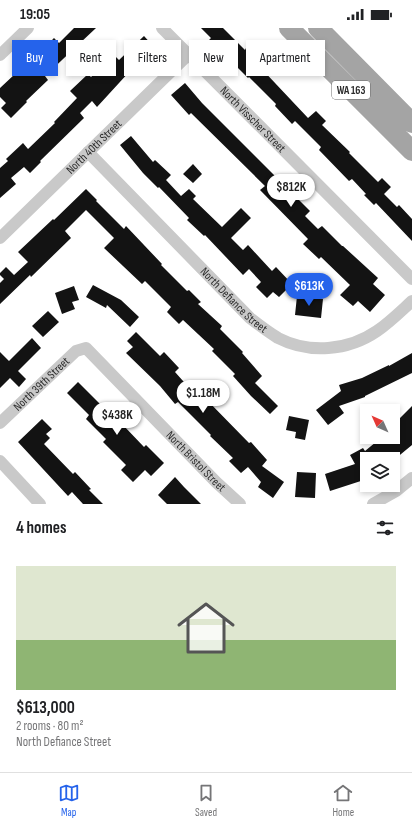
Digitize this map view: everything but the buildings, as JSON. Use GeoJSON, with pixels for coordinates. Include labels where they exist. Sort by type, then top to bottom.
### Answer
{"type":"FeatureCollection","features":[{"type":"Feature","properties":{"kind":"main road","name":"WA 163"},"geometry":{"type":"LineString","coordinates":[[289,28],[412,152]]}},
{"type":"Feature","properties":{"kind":"main road","name":"WA 163"},"geometry":{"type":"LineString","coordinates":[[318,28],[412,123]]}},
{"type":"Feature","properties":{"kind":"street"},"geometry":{"type":"LineString","coordinates":[[0,55],[28,28]]}},
{"type":"Feature","properties":{"kind":"street","name":"North Visscher Street"},"geometry":{"type":"LineString","coordinates":[[162,28],[412,279]]}},
{"type":"Feature","properties":{"kind":"street","name":"North 40th Street"},"geometry":{"type":"LineString","coordinates":[[0,238],[188,55]]}},
{"type":"Feature","properties":{"kind":"street","name":"North Defiance Street"},"geometry":{"type":"LineString","coordinates":[[88,152],[250,318],[276,337],[301,346],[328,348],[351,343],[377,331],[412,301]]}},
{"type":"Feature","properties":{"kind":"street","name":"North 39th Street"},"geometry":{"type":"LineString","coordinates":[[0,423],[76,351],[86,348]]}},
{"type":"Feature","properties":{"kind":"street","name":"North Bristol Street"},"geometry":{"type":"LineString","coordinates":[[86,348],[216,482],[240,504]]}},
{"type":"Feature","properties":{"kind":"street"},"geometry":{"type":"LineString","coordinates":[[0,461],[40,504]]}},
{"type":"Feature","properties":{"kind":"street"},"geometry":{"type":"LineString","coordinates":[[373,504],[396,491],[412,478]]}}]}
